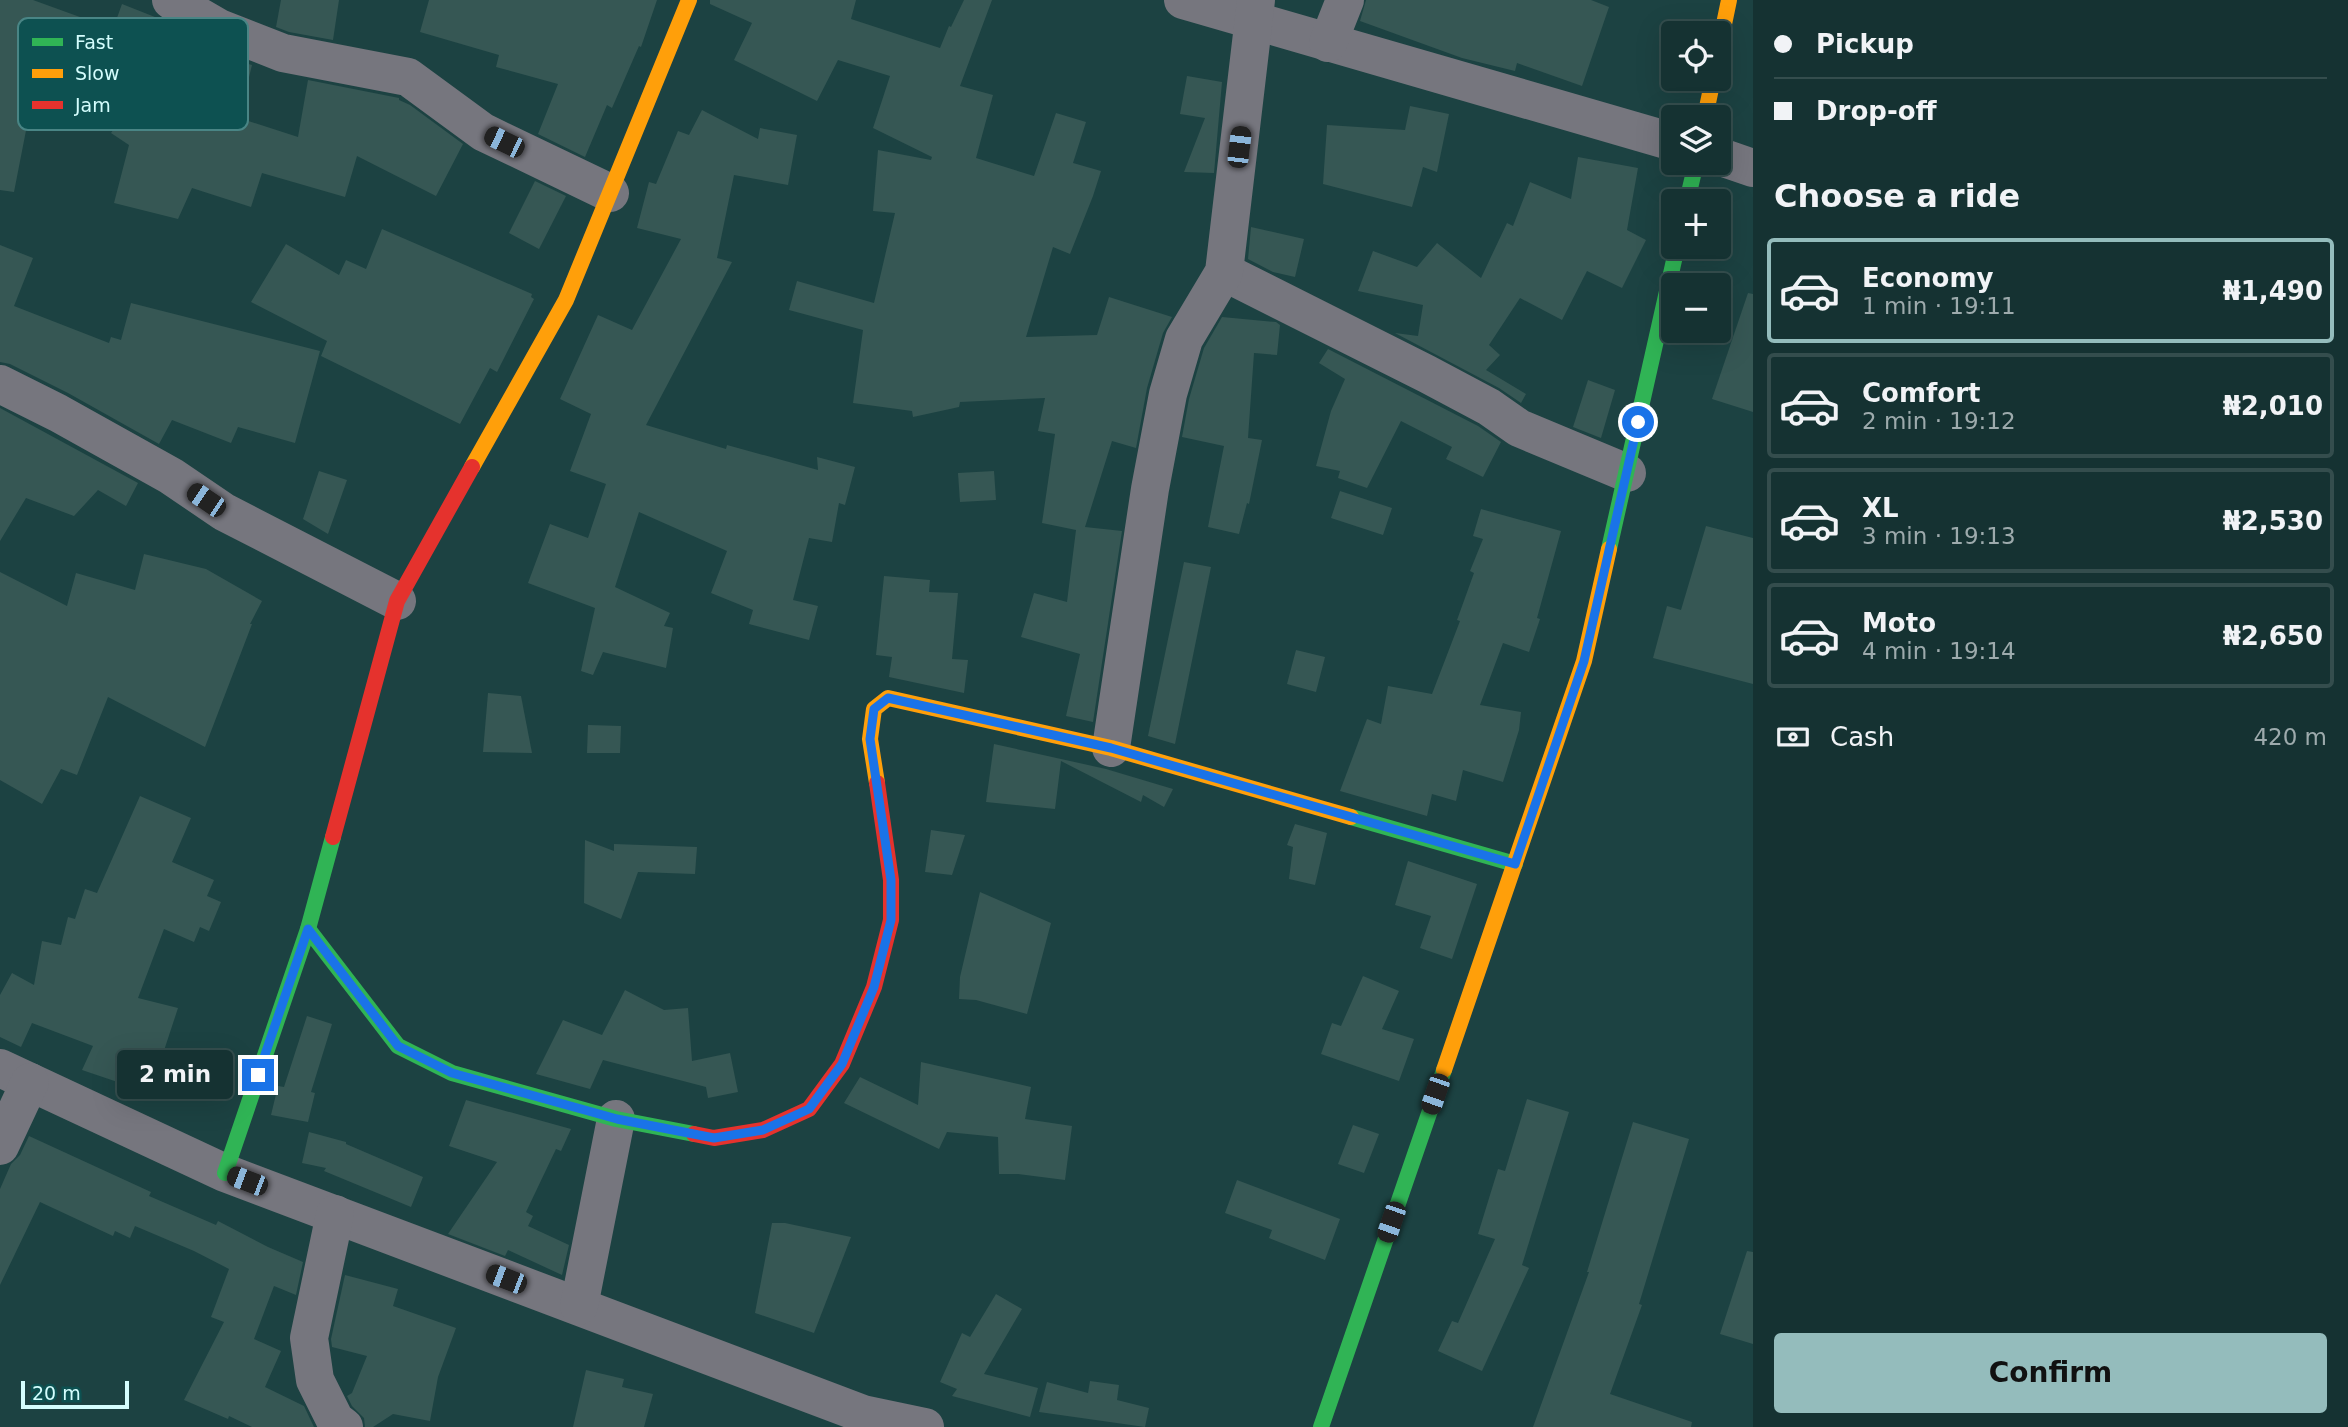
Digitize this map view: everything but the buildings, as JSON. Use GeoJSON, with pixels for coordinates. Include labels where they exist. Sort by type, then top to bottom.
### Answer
{"type":"FeatureCollection","features":[{"type":"Feature","properties":{"kind":"street"},"geometry":{"type":"LineString","coordinates":[[171,0],[202,18]]}},
{"type":"Feature","properties":{"kind":"street"},"geometry":{"type":"LineString","coordinates":[[225,1172],[308,929],[397,601],[566,300],[689,0]]}},
{"type":"Feature","properties":{"kind":"street"},"geometry":{"type":"LineString","coordinates":[[1183,0],[1255,11],[1328,43],[1661,139]]}},
{"type":"Feature","properties":{"kind":"street"},"geometry":{"type":"LineString","coordinates":[[1328,43],[1345,0]]}},
{"type":"Feature","properties":{"kind":"street"},"geometry":{"type":"LineString","coordinates":[[1725,21],[1729,0]]}},
{"type":"Feature","properties":{"kind":"street"},"geometry":{"type":"LineString","coordinates":[[1111,748],[1150,489],[1168,394],[1184,339],[1224,272],[1255,11]]}},
{"type":"Feature","properties":{"kind":"street"},"geometry":{"type":"LineString","coordinates":[[248,39],[283,53],[408,77],[483,132],[610,193]]}},
{"type":"Feature","properties":{"kind":"street"},"geometry":{"type":"LineString","coordinates":[[1731,160],[1753,168]]}},
{"type":"Feature","properties":{"kind":"street"},"geometry":{"type":"LineString","coordinates":[[1321,1427],[1584,661],[1674,259]]}},
{"type":"Feature","properties":{"kind":"street"},"geometry":{"type":"LineString","coordinates":[[1224,272],[1489,407],[1519,428],[1627,473]]}},
{"type":"Feature","properties":{"kind":"street"},"geometry":{"type":"LineString","coordinates":[[0,384],[171,476],[224,512],[397,601]]}},
{"type":"Feature","properties":{"kind":"street"},"geometry":{"type":"LineString","coordinates":[[308,929],[398,1046],[452,1073],[617,1119],[714,1138],[763,1130],[809,1109],[842,1064],[874,987],[891,920],[891,880],[870,739],[874,709],[888,698],[1111,748],[1515,864]]}},
{"type":"Feature","properties":{"kind":"street"},"geometry":{"type":"LineString","coordinates":[[0,1146],[15,1075],[225,1172],[863,1414],[925,1427]]}},
{"type":"Feature","properties":{"kind":"street"},"geometry":{"type":"LineString","coordinates":[[579,1306],[617,1119]]}},
{"type":"Feature","properties":{"kind":"street"},"geometry":{"type":"LineString","coordinates":[[335,1214],[310,1338],[314,1380],[335,1420],[344,1427]]}},
{"type":"Feature","properties":{"kind":"traffic: fast"},"geometry":{"type":"LineString","coordinates":[[1690,189],[1693,175]]}},
{"type":"Feature","properties":{"kind":"traffic: fast"},"geometry":{"type":"LineString","coordinates":[[1609,549],[1674,259]]}},
{"type":"Feature","properties":{"kind":"traffic: fast"},"geometry":{"type":"LineString","coordinates":[[1351,817],[1515,864]]}},
{"type":"Feature","properties":{"kind":"traffic: fast"},"geometry":{"type":"LineString","coordinates":[[225,1173],[308,929],[333,837]]}},
{"type":"Feature","properties":{"kind":"traffic: fast"},"geometry":{"type":"LineString","coordinates":[[308,929],[398,1046],[452,1073],[616,1119],[694,1134]]}},
{"type":"Feature","properties":{"kind":"traffic: fast"},"geometry":{"type":"LineString","coordinates":[[1321,1427],[1444,1070]]}},
{"type":"Feature","properties":{"kind":"traffic: slow"},"geometry":{"type":"LineString","coordinates":[[472,467],[566,300],[689,0]]}},
{"type":"Feature","properties":{"kind":"traffic: slow"},"geometry":{"type":"LineString","coordinates":[[1725,21],[1729,0]]}},
{"type":"Feature","properties":{"kind":"traffic: slow"},"geometry":{"type":"LineString","coordinates":[[1708,105],[1710,91]]}},
{"type":"Feature","properties":{"kind":"traffic: slow"},"geometry":{"type":"LineString","coordinates":[[1444,1070],[1584,661],[1609,549]]}},
{"type":"Feature","properties":{"kind":"traffic: slow"},"geometry":{"type":"LineString","coordinates":[[877,783],[870,739],[874,709],[888,698],[1111,748],[1351,817]]}},
{"type":"Feature","properties":{"kind":"traffic: jam"},"geometry":{"type":"LineString","coordinates":[[333,837],[397,601],[472,467]]}},
{"type":"Feature","properties":{"kind":"traffic: jam"},"geometry":{"type":"LineString","coordinates":[[694,1134],[714,1138],[763,1130],[809,1109],[842,1064],[874,987],[891,920],[891,880],[877,783]]}},
{"type":"Feature","properties":{"kind":"route"},"geometry":{"type":"LineString","coordinates":[[258,1075],[308,929],[398,1046],[452,1073],[617,1119],[714,1138],[763,1130],[809,1109],[842,1064],[874,987],[891,920],[891,880],[870,739],[874,709],[888,698],[1111,748],[1515,864],[1584,661],[1638,422]]}}]}
